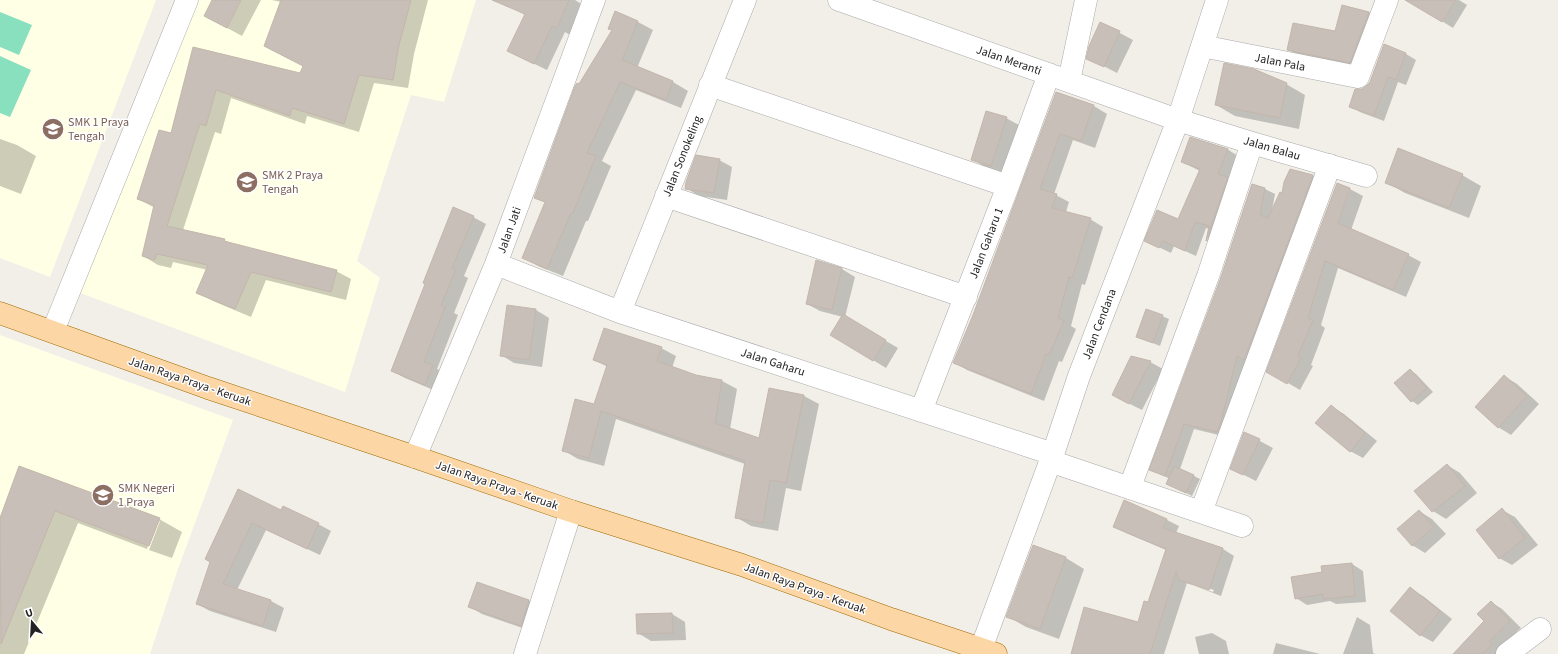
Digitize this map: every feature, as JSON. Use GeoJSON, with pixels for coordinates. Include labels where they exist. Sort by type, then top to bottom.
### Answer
{"type":"FeatureCollection","features":[{"type":"Feature","properties":{"kind":"main road","name":"Jalan Raya Praya - Keruak"},"geometry":{"type":"LineString","coordinates":[[0,312],[208,388],[571,510],[742,565],[891,619],[988,651]]}},
{"type":"Feature","properties":{"kind":"street"},"geometry":{"type":"LineString","coordinates":[[53,332],[187,0]]}},
{"type":"Feature","properties":{"kind":"street","name":"Jalan Jati"},"geometry":{"type":"LineString","coordinates":[[415,457],[496,264],[594,0]]}},
{"type":"Feature","properties":{"kind":"street","name":"Jalan Sonokeling"},"geometry":{"type":"LineString","coordinates":[[620,312],[745,0]]}},
{"type":"Feature","properties":{"kind":"street","name":"Jalan Meranti"},"geometry":{"type":"LineString","coordinates":[[839,0],[1178,120]]}},
{"type":"Feature","properties":{"kind":"street"},"geometry":{"type":"LineString","coordinates":[[1069,81],[1086,0]]}},
{"type":"Feature","properties":{"kind":"street","name":"Jalan Cendana"},"geometry":{"type":"LineString","coordinates":[[988,651],[1079,376],[1178,120],[1217,0]]}},
{"type":"Feature","properties":{"kind":"street","name":"Jalan Pala"},"geometry":{"type":"LineString","coordinates":[[1202,46],[1358,78],[1387,0]]}},
{"type":"Feature","properties":{"kind":"street","name":"Jalan Gaharu 1"},"geometry":{"type":"LineString","coordinates":[[921,411],[966,298],[1049,74]]}},
{"type":"Feature","properties":{"kind":"street"},"geometry":{"type":"LineString","coordinates":[[710,85],[1008,186]]}},
{"type":"Feature","properties":{"kind":"street","name":"Jalan Balau"},"geometry":{"type":"LineString","coordinates":[[1178,120],[1366,176]]}},
{"type":"Feature","properties":{"kind":"street"},"geometry":{"type":"LineString","coordinates":[[1130,487],[1208,276],[1252,143]]}},
{"type":"Feature","properties":{"kind":"street"},"geometry":{"type":"LineString","coordinates":[[1201,512],[1330,165]]}},
{"type":"Feature","properties":{"kind":"street"},"geometry":{"type":"LineString","coordinates":[[666,196],[966,298]]}},
{"type":"Feature","properties":{"kind":"street","name":"Jalan Gaharu"},"geometry":{"type":"LineString","coordinates":[[496,264],[620,312],[921,411],[1242,526]]}},
{"type":"Feature","properties":{"kind":"street"},"geometry":{"type":"LineString","coordinates":[[525,654],[571,510]]}},
{"type":"Feature","properties":{"kind":"street"},"geometry":{"type":"LineString","coordinates":[[1507,654],[1540,629]]}},
{"type":"Feature","properties":{"kind":"shaded area","name":"SMK 1 Praya Tengah"},"geometry":{"type":"Polygon","coordinates":[[[0,0],[156,0],[50,277],[0,258],[0,0]]]}},
{"type":"Feature","properties":{"kind":"shaded area","name":"SMK 2 Praya Tengah"},"geometry":{"type":"Polygon","coordinates":[[[186,0],[476,0],[444,102],[411,95],[357,261],[380,278],[345,392],[67,288],[186,0]]]}},
{"type":"Feature","properties":{"kind":"shaded area","name":"SMK Negeri 1 Praya"},"geometry":{"type":"Polygon","coordinates":[[[0,335],[233,420],[178,569],[150,654],[0,654],[0,335]]]}},
{"type":"Feature","properties":{"kind":"green space"},"geometry":{"type":"Polygon","coordinates":[[[0,12],[32,25],[19,55],[0,47],[0,12]]]}},
{"type":"Feature","properties":{"kind":"green space"},"geometry":{"type":"Polygon","coordinates":[[[0,56],[31,70],[10,117],[0,113],[0,56]]]}},
{"type":"Feature","properties":{"kind":"building"},"geometry":{"type":"Polygon","coordinates":[[[212,0],[241,0],[227,28],[204,16],[212,0]]]}},
{"type":"Feature","properties":{"kind":"building"},"geometry":{"type":"Polygon","coordinates":[[[281,0],[411,0],[399,45],[393,80],[359,75],[344,124],[292,108],[290,116],[216,90],[206,126],[200,124],[167,226],[225,239],[224,241],[337,270],[331,292],[251,272],[235,309],[196,293],[208,265],[157,254],[155,260],[142,256],[154,205],[137,199],[159,130],[171,133],[193,47],[300,73],[303,66],[264,46],[281,0]]]}},
{"type":"Feature","properties":{"kind":"building"},"geometry":{"type":"Polygon","coordinates":[[[492,0],[569,0],[557,28],[552,26],[534,64],[507,51],[525,14],[492,0]]]}},
{"type":"Feature","properties":{"kind":"building"},"geometry":{"type":"Polygon","coordinates":[[[1405,0],[1456,0],[1442,22],[1405,0]]]}},
{"type":"Feature","properties":{"kind":"building"},"geometry":{"type":"Polygon","coordinates":[[[1342,5],[1369,12],[1350,63],[1287,50],[1293,23],[1335,31],[1342,5]]]}},
{"type":"Feature","properties":{"kind":"building"},"geometry":{"type":"Polygon","coordinates":[[[615,11],[638,21],[622,60],[673,81],[666,100],[620,82],[587,153],[596,156],[573,213],[571,213],[547,269],[522,258],[545,202],[534,198],[575,86],[577,83],[579,84],[612,30],[608,29],[615,11]]]}},
{"type":"Feature","properties":{"kind":"building"},"geometry":{"type":"Polygon","coordinates":[[[1100,22],[1120,31],[1104,67],[1086,59],[1089,46],[1100,22]]]}},
{"type":"Feature","properties":{"kind":"building"},"geometry":{"type":"Polygon","coordinates":[[[1384,44],[1406,53],[1396,80],[1388,77],[1374,116],[1349,107],[1355,89],[1362,89],[1370,82],[1384,44]]]}},
{"type":"Feature","properties":{"kind":"building"},"geometry":{"type":"Polygon","coordinates":[[[1224,63],[1254,69],[1287,83],[1280,118],[1215,105],[1224,63]]]}},
{"type":"Feature","properties":{"kind":"building"},"geometry":{"type":"Polygon","coordinates":[[[1056,92],[1094,105],[1081,141],[1060,134],[1040,189],[1057,194],[1052,208],[1091,218],[1072,278],[1069,277],[1058,318],[1064,321],[1049,355],[1046,354],[1031,394],[953,363],[973,315],[1056,92]]]}},
{"type":"Feature","properties":{"kind":"building"},"geometry":{"type":"Polygon","coordinates":[[[986,111],[1007,117],[991,166],[971,160],[986,111]]]}},
{"type":"Feature","properties":{"kind":"building"},"geometry":{"type":"Polygon","coordinates":[[[1190,137],[1228,149],[1218,174],[1228,177],[1206,241],[1209,226],[1195,222],[1185,251],[1163,241],[1159,248],[1144,241],[1157,210],[1178,219],[1200,169],[1181,162],[1190,137]]]}},
{"type":"Feature","properties":{"kind":"building"},"geometry":{"type":"Polygon","coordinates":[[[1398,148],[1463,174],[1449,208],[1385,183],[1398,148]]]}},
{"type":"Feature","properties":{"kind":"building"},"geometry":{"type":"Polygon","coordinates":[[[696,155],[720,159],[714,193],[685,189],[686,182],[696,155]]]}},
{"type":"Feature","properties":{"kind":"building"},"geometry":{"type":"Polygon","coordinates":[[[1290,169],[1313,175],[1244,360],[1237,356],[1221,422],[1217,432],[1184,424],[1165,476],[1149,470],[1220,280],[1252,184],[1265,188],[1260,215],[1268,218],[1280,192],[1282,193],[1284,182],[1290,169]]]}},
{"type":"Feature","properties":{"kind":"building"},"geometry":{"type":"Polygon","coordinates":[[[1337,183],[1350,188],[1338,223],[1409,254],[1393,290],[1325,261],[1308,318],[1313,320],[1298,356],[1301,358],[1287,384],[1266,372],[1337,183]]]}},
{"type":"Feature","properties":{"kind":"building"},"geometry":{"type":"Polygon","coordinates":[[[453,207],[474,216],[452,268],[456,270],[441,305],[445,307],[424,362],[433,365],[425,385],[391,371],[453,207]]]}},
{"type":"Feature","properties":{"kind":"building"},"geometry":{"type":"Polygon","coordinates":[[[816,260],[842,268],[832,310],[806,304],[816,260]]]}},
{"type":"Feature","properties":{"kind":"building"},"geometry":{"type":"Polygon","coordinates":[[[507,305],[536,309],[529,360],[500,356],[507,305]]]}},
{"type":"Feature","properties":{"kind":"building"},"geometry":{"type":"Polygon","coordinates":[[[1146,309],[1163,315],[1153,343],[1136,337],[1146,309]]]}},
{"type":"Feature","properties":{"kind":"building"},"geometry":{"type":"Polygon","coordinates":[[[843,314],[886,340],[873,361],[830,335],[843,314]]]}},
{"type":"Feature","properties":{"kind":"building"},"geometry":{"type":"Polygon","coordinates":[[[604,328],[662,347],[657,361],[696,375],[722,380],[715,423],[759,438],[769,388],[804,395],[786,483],[770,480],[763,523],[735,518],[745,461],[601,411],[589,458],[562,451],[575,399],[594,404],[607,365],[593,360],[604,328]]]}},
{"type":"Feature","properties":{"kind":"building"},"geometry":{"type":"Polygon","coordinates":[[[1131,356],[1151,361],[1129,404],[1112,395],[1131,356]]]}},
{"type":"Feature","properties":{"kind":"building"},"geometry":{"type":"Polygon","coordinates":[[[1410,369],[1427,388],[1411,402],[1394,383],[1410,369]]]}},
{"type":"Feature","properties":{"kind":"building"},"geometry":{"type":"Polygon","coordinates":[[[1504,375],[1527,396],[1498,428],[1475,407],[1504,375]]]}},
{"type":"Feature","properties":{"kind":"building"},"geometry":{"type":"Polygon","coordinates":[[[1331,405],[1365,433],[1350,452],[1315,423],[1331,405]]]}},
{"type":"Feature","properties":{"kind":"building"},"geometry":{"type":"Polygon","coordinates":[[[1244,432],[1260,439],[1243,475],[1230,469],[1244,432]]]}},
{"type":"Feature","properties":{"kind":"building"},"geometry":{"type":"Polygon","coordinates":[[[1447,464],[1465,486],[1432,512],[1414,491],[1447,464]]]}},
{"type":"Feature","properties":{"kind":"building"},"geometry":{"type":"Polygon","coordinates":[[[19,466],[160,518],[149,546],[55,511],[1,644],[0,518],[19,466]]]}},
{"type":"Feature","properties":{"kind":"building"},"geometry":{"type":"Polygon","coordinates":[[[1174,466],[1194,475],[1186,493],[1166,484],[1174,466]]]}},
{"type":"Feature","properties":{"kind":"building"},"geometry":{"type":"Polygon","coordinates":[[[238,489],[281,510],[283,506],[319,523],[307,549],[252,523],[223,584],[271,600],[263,626],[196,604],[210,562],[205,559],[238,489]]]}},
{"type":"Feature","properties":{"kind":"building"},"geometry":{"type":"Polygon","coordinates":[[[1124,500],[1167,519],[1163,528],[1223,548],[1209,590],[1179,580],[1176,572],[1150,654],[1071,654],[1084,607],[1138,622],[1144,601],[1148,602],[1166,549],[1113,527],[1124,500]]]}},
{"type":"Feature","properties":{"kind":"building"},"geometry":{"type":"Polygon","coordinates":[[[1502,508],[1525,538],[1499,559],[1476,530],[1502,508]]]}},
{"type":"Feature","properties":{"kind":"building"},"geometry":{"type":"Polygon","coordinates":[[[1419,510],[1434,527],[1412,546],[1397,529],[1419,510]]]}},
{"type":"Feature","properties":{"kind":"building"},"geometry":{"type":"Polygon","coordinates":[[[1033,545],[1066,557],[1040,629],[1006,617],[1033,545]]]}},
{"type":"Feature","properties":{"kind":"building"},"geometry":{"type":"Polygon","coordinates":[[[1352,563],[1355,596],[1324,599],[1323,594],[1295,599],[1291,577],[1322,572],[1321,566],[1352,563]]]}},
{"type":"Feature","properties":{"kind":"building"},"geometry":{"type":"Polygon","coordinates":[[[477,582],[529,600],[521,626],[468,607],[477,582]]]}},
{"type":"Feature","properties":{"kind":"building"},"geometry":{"type":"Polygon","coordinates":[[[1410,587],[1440,611],[1420,636],[1390,611],[1410,587]]]}},
{"type":"Feature","properties":{"kind":"building"},"geometry":{"type":"Polygon","coordinates":[[[1491,601],[1510,621],[1489,642],[1492,644],[1483,654],[1453,654],[1484,621],[1477,614],[1491,601]]]}},
{"type":"Feature","properties":{"kind":"building"},"geometry":{"type":"Polygon","coordinates":[[[672,613],[673,633],[637,634],[636,614],[672,613]]]}},
{"type":"Feature","properties":{"kind":"place","name":"SMK 1 Praya Tengah"},"geometry":{"type":"Point","coordinates":[53,129]}},
{"type":"Feature","properties":{"kind":"place","name":"SMK 2 Praya Tengah"},"geometry":{"type":"Point","coordinates":[247,182]}},
{"type":"Feature","properties":{"kind":"place","name":"SMK Negeri 1 Praya"},"geometry":{"type":"Point","coordinates":[103,495]}}]}
